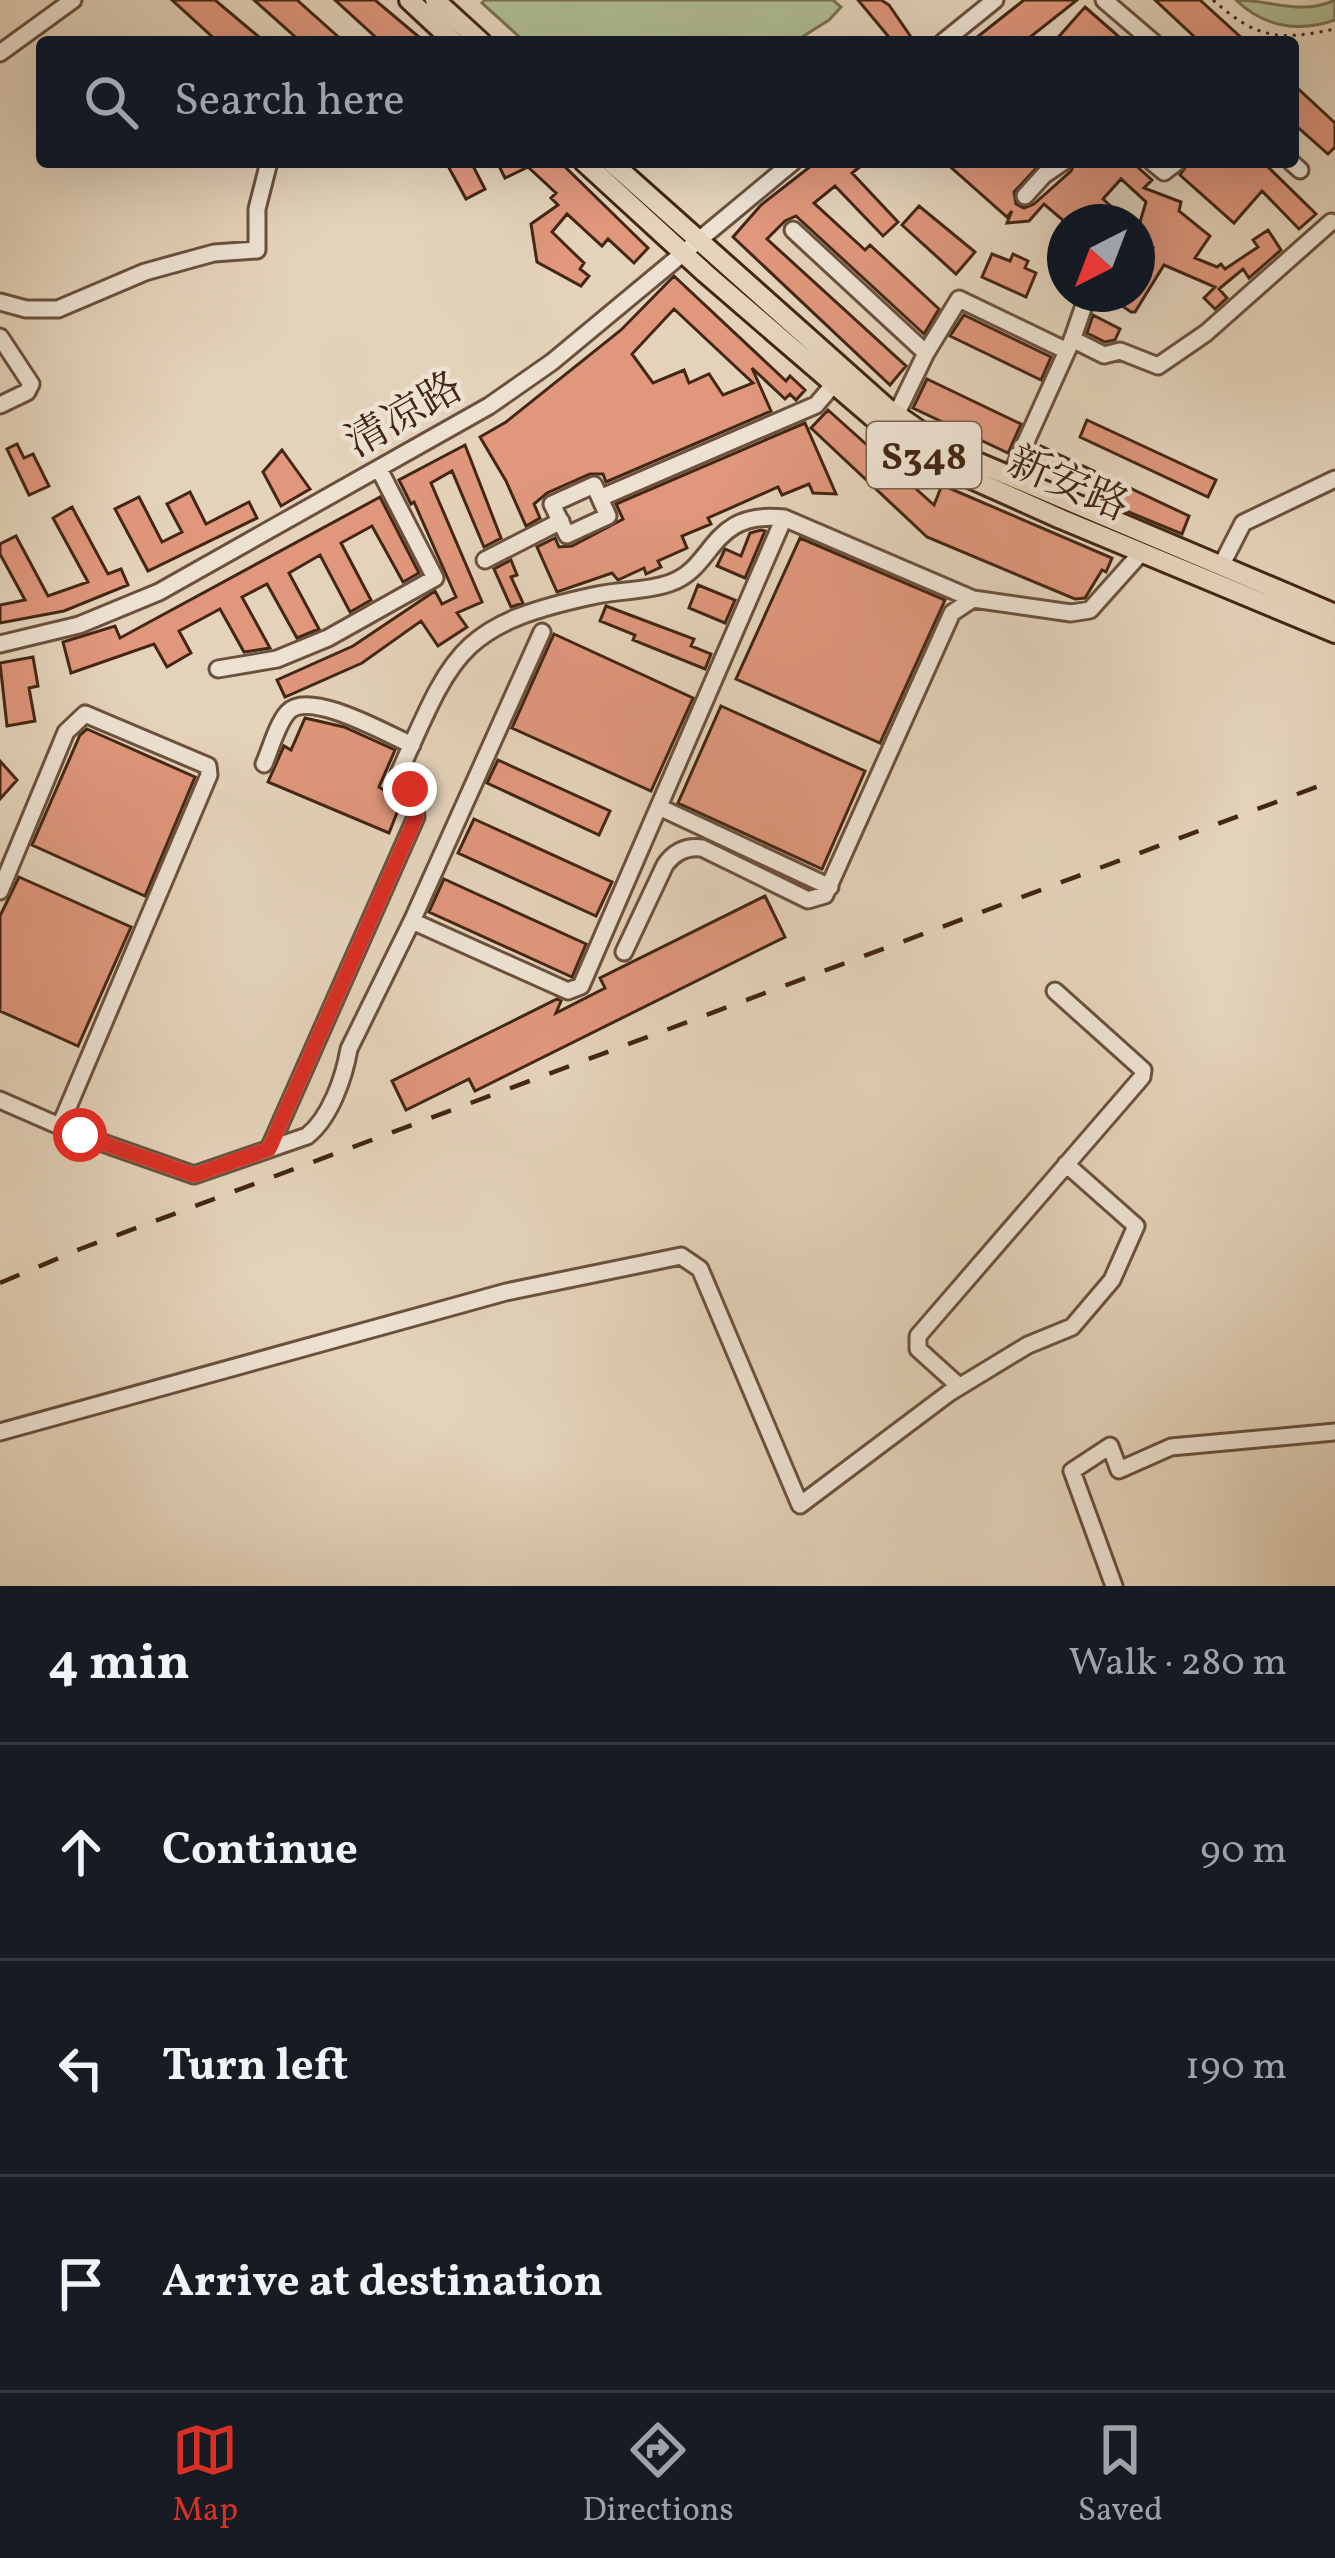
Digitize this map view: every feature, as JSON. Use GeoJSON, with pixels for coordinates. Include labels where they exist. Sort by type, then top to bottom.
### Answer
{"type":"FeatureCollection","features":[{"type":"Feature","properties":{"kind":"main road"},"geometry":{"type":"LineString","coordinates":[[409,0],[441,36]]}},
{"type":"Feature","properties":{"kind":"main road"},"geometry":{"type":"LineString","coordinates":[[435,0],[474,36]]}},
{"type":"Feature","properties":{"kind":"main road","name":"新安路"},"geometry":{"type":"LineString","coordinates":[[591,168],[896,415],[944,446],[1335,614]]}},
{"type":"Feature","properties":{"kind":"main road","name":"新安路"},"geometry":{"type":"LineString","coordinates":[[616,168],[688,246],[833,386],[899,440],[947,468],[1335,633]]}},
{"type":"Feature","properties":{"kind":"street"},"geometry":{"type":"LineString","coordinates":[[0,53],[73,0]]}},
{"type":"Feature","properties":{"kind":"street"},"geometry":{"type":"LineString","coordinates":[[950,36],[995,0]]}},
{"type":"Feature","properties":{"kind":"street"},"geometry":{"type":"LineString","coordinates":[[1104,0],[1146,36]]}},
{"type":"Feature","properties":{"kind":"street"},"geometry":{"type":"LineString","coordinates":[[0,302],[26,310],[58,309],[145,272],[214,254],[257,250],[257,209],[267,168]]}},
{"type":"Feature","properties":{"kind":"street","name":"清凉路"},"geometry":{"type":"LineString","coordinates":[[0,644],[79,625],[147,598],[521,385],[786,168]]}},
{"type":"Feature","properties":{"kind":"street"},"geometry":{"type":"LineString","coordinates":[[1025,196],[1054,168]]}},
{"type":"Feature","properties":{"kind":"street"},"geometry":{"type":"LineString","coordinates":[[896,415],[959,299],[1070,345],[1104,355],[1120,351],[1157,367],[1206,333],[1331,222]]}},
{"type":"Feature","properties":{"kind":"street"},"geometry":{"type":"LineString","coordinates":[[793,230],[926,353]]}},
{"type":"Feature","properties":{"kind":"street"},"geometry":{"type":"LineString","coordinates":[[1010,477],[1082,312]]}},
{"type":"Feature","properties":{"kind":"street"},"geometry":{"type":"LineString","coordinates":[[0,337],[32,384],[27,392],[0,405]]}},
{"type":"Feature","properties":{"kind":"street"},"geometry":{"type":"LineString","coordinates":[[600,498],[816,404],[833,386]]}},
{"type":"Feature","properties":{"kind":"street"},"geometry":{"type":"LineString","coordinates":[[218,669],[277,659],[328,638],[435,578],[379,469]]}},
{"type":"Feature","properties":{"kind":"street"},"geometry":{"type":"LineString","coordinates":[[1221,566],[1244,523],[1335,479]]}},
{"type":"Feature","properties":{"kind":"street"},"geometry":{"type":"LineString","coordinates":[[593,484],[608,516],[567,535],[561,521],[552,504],[593,484]]}},
{"type":"Feature","properties":{"kind":"street"},"geometry":{"type":"LineString","coordinates":[[269,1149],[416,817],[414,796],[399,773],[441,678],[488,631],[565,603],[674,581],[732,527],[751,519],[784,518],[973,599],[1084,612],[1141,553]]}},
{"type":"Feature","properties":{"kind":"street"},"geometry":{"type":"LineString","coordinates":[[412,921],[568,991],[584,982],[784,518]]}},
{"type":"Feature","properties":{"kind":"street"},"geometry":{"type":"LineString","coordinates":[[485,560],[561,521]]}},
{"type":"Feature","properties":{"kind":"street"},"geometry":{"type":"LineString","coordinates":[[624,952],[665,865],[688,848],[702,848],[808,900],[821,898],[952,613],[973,599]]}},
{"type":"Feature","properties":{"kind":"street"},"geometry":{"type":"LineString","coordinates":[[0,1100],[194,1175],[307,1136],[317,1128],[542,632]]}},
{"type":"Feature","properties":{"kind":"street"},"geometry":{"type":"LineString","coordinates":[[264,764],[285,716],[298,705],[320,705],[412,745]]}},
{"type":"Feature","properties":{"kind":"street"},"geometry":{"type":"LineString","coordinates":[[0,891],[66,732],[76,719],[85,714],[208,766],[209,775],[60,1126]]}},
{"type":"Feature","properties":{"kind":"street"},"geometry":{"type":"LineString","coordinates":[[659,807],[830,887]]}},
{"type":"Feature","properties":{"kind":"street"},"geometry":{"type":"LineString","coordinates":[[959,1386],[918,1349],[918,1336],[1142,1077],[1143,1070],[1055,991]]}},
{"type":"Feature","properties":{"kind":"street"},"geometry":{"type":"LineString","coordinates":[[0,1432],[506,1292],[681,1256],[700,1269],[800,1505],[959,1386],[1028,1345],[1072,1327],[1112,1280],[1136,1226],[1066,1164]]}},
{"type":"Feature","properties":{"kind":"street"},"geometry":{"type":"LineString","coordinates":[[1114,1586],[1072,1471],[1110,1446],[1120,1470],[1171,1447],[1335,1432]]}},
{"type":"Feature","properties":{"kind":"path"},"geometry":{"type":"LineString","coordinates":[[1214,0],[1239,23],[1260,34],[1292,36],[1335,29]]}},
{"type":"Feature","properties":{"kind":"green space"},"geometry":{"type":"Polygon","coordinates":[[[833,0],[841,7],[804,36],[518,36],[482,3],[833,0]]]}},
{"type":"Feature","properties":{"kind":"green space"},"geometry":{"type":"Polygon","coordinates":[[[1236,0],[1310,7],[1335,0],[1335,20],[1282,25],[1236,0]]]}},
{"type":"Feature","properties":{"kind":"building"},"geometry":{"type":"Polygon","coordinates":[[[172,0],[215,0],[258,36],[211,36],[172,0]]]}},
{"type":"Feature","properties":{"kind":"building"},"geometry":{"type":"Polygon","coordinates":[[[254,0],[297,0],[337,36],[294,36],[254,0]]]}},
{"type":"Feature","properties":{"kind":"building"},"geometry":{"type":"Polygon","coordinates":[[[335,0],[375,0],[418,36],[374,36],[335,0]]]}},
{"type":"Feature","properties":{"kind":"building"},"geometry":{"type":"Polygon","coordinates":[[[858,0],[881,0],[889,5],[910,36],[888,36],[858,0]]]}},
{"type":"Feature","properties":{"kind":"building"},"geometry":{"type":"Polygon","coordinates":[[[1024,0],[1077,0],[1032,36],[979,36],[1024,0]]]}},
{"type":"Feature","properties":{"kind":"building"},"geometry":{"type":"Polygon","coordinates":[[[1155,0],[1200,0],[1239,36],[1194,36],[1155,0]]]}},
{"type":"Feature","properties":{"kind":"building"},"geometry":{"type":"Polygon","coordinates":[[[1085,7],[1118,36],[1059,36],[1085,7]]]}},
{"type":"Feature","properties":{"kind":"building"},"geometry":{"type":"Polygon","coordinates":[[[1299,90],[1335,123],[1335,147],[1328,154],[1299,128],[1299,90]]]}},
{"type":"Feature","properties":{"kind":"building"},"geometry":{"type":"Polygon","coordinates":[[[449,168],[474,168],[485,189],[466,199],[449,168]]]}},
{"type":"Feature","properties":{"kind":"building"},"geometry":{"type":"Polygon","coordinates":[[[500,168],[526,168],[505,178],[500,168]]]}},
{"type":"Feature","properties":{"kind":"building"},"geometry":{"type":"Polygon","coordinates":[[[529,168],[566,168],[648,248],[634,263],[608,239],[602,246],[567,214],[552,232],[584,263],[580,269],[589,276],[581,286],[537,262],[531,224],[558,205],[551,198],[556,193],[529,168]]]}},
{"type":"Feature","properties":{"kind":"building"},"geometry":{"type":"Polygon","coordinates":[[[808,168],[858,168],[852,173],[898,222],[883,236],[835,186],[814,203],[865,250],[870,245],[939,309],[924,334],[796,216],[767,239],[906,366],[890,385],[733,237],[761,205],[808,168]]]}},
{"type":"Feature","properties":{"kind":"building"},"geometry":{"type":"Polygon","coordinates":[[[952,168],[1036,168],[1014,192],[1016,204],[1024,208],[1072,168],[1139,168],[1152,180],[1144,188],[1181,202],[1179,211],[1210,236],[1195,258],[1225,269],[1258,247],[1253,240],[1268,230],[1281,250],[1249,278],[1243,269],[1219,289],[1227,298],[1215,309],[1204,298],[1215,287],[1164,265],[1155,280],[1155,204],[1145,204],[1121,179],[1103,199],[1108,204],[1044,204],[1029,221],[1007,223],[1012,211],[1007,217],[952,168]]]}},
{"type":"Feature","properties":{"kind":"building"},"geometry":{"type":"Polygon","coordinates":[[[1185,168],[1269,168],[1316,214],[1299,229],[1262,191],[1234,223],[1180,175],[1185,168]]]}},
{"type":"Feature","properties":{"kind":"building"},"geometry":{"type":"Polygon","coordinates":[[[919,206],[975,252],[956,274],[902,225],[919,206]]]}},
{"type":"Feature","properties":{"kind":"building"},"geometry":{"type":"Polygon","coordinates":[[[992,254],[1010,261],[1013,254],[1028,261],[1025,268],[1036,273],[1026,297],[982,277],[992,254]]]}},
{"type":"Feature","properties":{"kind":"building"},"geometry":{"type":"Polygon","coordinates":[[[674,276],[786,381],[790,376],[805,390],[796,400],[790,394],[785,399],[752,368],[771,411],[606,482],[603,474],[590,474],[547,493],[534,504],[540,518],[526,526],[480,437],[506,422],[621,330],[674,276]],[[674,309],[632,354],[653,383],[684,370],[689,383],[709,374],[723,395],[753,383],[674,309]]]}},
{"type":"Feature","properties":{"kind":"building"},"geometry":{"type":"Polygon","coordinates":[[[964,315],[1051,357],[1041,380],[950,336],[964,315]]]}},
{"type":"Feature","properties":{"kind":"building"},"geometry":{"type":"Polygon","coordinates":[[[1093,315],[1120,329],[1115,340],[1105,342],[1087,333],[1093,315]]]}},
{"type":"Feature","properties":{"kind":"building"},"geometry":{"type":"Polygon","coordinates":[[[927,379],[1021,424],[1008,453],[913,408],[927,379]]]}},
{"type":"Feature","properties":{"kind":"building"},"geometry":{"type":"Polygon","coordinates":[[[828,410],[934,505],[942,485],[1112,558],[1106,572],[1102,570],[1085,598],[1075,599],[927,537],[811,428],[828,410]]]}},
{"type":"Feature","properties":{"kind":"building"},"geometry":{"type":"Polygon","coordinates":[[[1087,420],[1216,480],[1208,497],[1080,437],[1087,420]]]}},
{"type":"Feature","properties":{"kind":"building"},"geometry":{"type":"Polygon","coordinates":[[[805,423],[836,494],[813,493],[809,484],[782,495],[778,487],[708,518],[711,524],[682,536],[687,548],[658,561],[661,567],[646,574],[644,568],[618,580],[612,573],[557,592],[537,547],[555,538],[559,547],[572,546],[623,519],[616,504],[805,423]]]}},
{"type":"Feature","properties":{"kind":"building"},"geometry":{"type":"Polygon","coordinates":[[[17,444],[24,458],[33,454],[49,486],[29,495],[7,449],[17,444]]]}},
{"type":"Feature","properties":{"kind":"building"},"geometry":{"type":"Polygon","coordinates":[[[465,445],[501,538],[484,547],[452,471],[431,483],[482,602],[457,613],[467,627],[438,646],[421,621],[362,663],[285,697],[277,680],[353,646],[435,591],[442,604],[456,597],[414,502],[411,504],[399,480],[465,445]]]}},
{"type":"Feature","properties":{"kind":"building"},"geometry":{"type":"Polygon","coordinates":[[[1041,446],[1189,516],[1182,534],[1119,508],[1121,502],[1034,462],[1041,446]]]}},
{"type":"Feature","properties":{"kind":"building"},"geometry":{"type":"Polygon","coordinates":[[[282,450],[310,489],[281,506],[263,472],[282,450]]]}},
{"type":"Feature","properties":{"kind":"building"},"geometry":{"type":"Polygon","coordinates":[[[190,492],[206,524],[249,502],[257,518],[148,571],[115,509],[139,497],[162,542],[182,532],[167,504],[190,492]]]}},
{"type":"Feature","properties":{"kind":"building"},"geometry":{"type":"Polygon","coordinates":[[[380,497],[419,573],[403,582],[372,526],[341,543],[371,600],[350,612],[320,555],[289,573],[319,629],[297,638],[267,584],[242,597],[270,648],[244,652],[220,609],[179,631],[191,653],[167,667],[154,644],[71,673],[63,642],[115,626],[120,638],[380,497]]]}},
{"type":"Feature","properties":{"kind":"building"},"geometry":{"type":"Polygon","coordinates":[[[72,507],[108,574],[121,569],[128,585],[64,611],[0,623],[0,605],[25,600],[0,554],[0,544],[16,536],[48,596],[88,582],[53,518],[72,507]]]}},
{"type":"Feature","properties":{"kind":"building"},"geometry":{"type":"Polygon","coordinates":[[[765,531],[745,578],[717,566],[725,549],[741,556],[750,533],[765,531]]]}},
{"type":"Feature","properties":{"kind":"building"},"geometry":{"type":"Polygon","coordinates":[[[800,538],[945,600],[880,743],[736,679],[800,538]]]}},
{"type":"Feature","properties":{"kind":"building"},"geometry":{"type":"Polygon","coordinates":[[[511,560],[517,575],[511,577],[523,603],[511,607],[494,569],[511,560]]]}},
{"type":"Feature","properties":{"kind":"building"},"geometry":{"type":"Polygon","coordinates":[[[698,585],[735,600],[725,623],[689,608],[698,585]]]}},
{"type":"Feature","properties":{"kind":"building"},"geometry":{"type":"Polygon","coordinates":[[[606,606],[694,639],[691,646],[711,654],[705,669],[600,621],[606,606]]]}},
{"type":"Feature","properties":{"kind":"building"},"geometry":{"type":"Polygon","coordinates":[[[554,634],[693,698],[651,791],[512,728],[554,634]]]}},
{"type":"Feature","properties":{"kind":"building"},"geometry":{"type":"Polygon","coordinates":[[[33,657],[38,686],[29,688],[35,721],[7,726],[0,663],[33,657]]]}},
{"type":"Feature","properties":{"kind":"building"},"geometry":{"type":"Polygon","coordinates":[[[721,706],[865,771],[822,869],[678,803],[721,706]]]}},
{"type":"Feature","properties":{"kind":"building"},"geometry":{"type":"Polygon","coordinates":[[[305,718],[344,727],[395,750],[379,787],[402,800],[389,833],[268,782],[284,746],[291,750],[305,718]]]}},
{"type":"Feature","properties":{"kind":"building"},"geometry":{"type":"Polygon","coordinates":[[[87,729],[195,777],[145,896],[32,845],[80,735],[87,729]]]}},
{"type":"Feature","properties":{"kind":"building"},"geometry":{"type":"Polygon","coordinates":[[[498,760],[610,811],[599,835],[487,783],[498,760]]]}},
{"type":"Feature","properties":{"kind":"building"},"geometry":{"type":"Polygon","coordinates":[[[0,761],[17,780],[0,799],[0,761]]]}},
{"type":"Feature","properties":{"kind":"building"},"geometry":{"type":"Polygon","coordinates":[[[474,819],[612,882],[596,916],[458,853],[474,819]]]}},
{"type":"Feature","properties":{"kind":"building"},"geometry":{"type":"Polygon","coordinates":[[[19,877],[131,927],[78,1046],[0,1011],[0,916],[19,877]]]}},
{"type":"Feature","properties":{"kind":"building"},"geometry":{"type":"Polygon","coordinates":[[[444,879],[586,944],[572,977],[429,912],[444,879]]]}},
{"type":"Feature","properties":{"kind":"building"},"geometry":{"type":"Polygon","coordinates":[[[765,896],[785,937],[475,1091],[469,1079],[406,1110],[392,1081],[557,999],[561,1001],[556,1013],[605,988],[600,978],[765,896]]]}},
{"type":"Feature","properties":{"kind":"railway"},"geometry":{"type":"LineString","coordinates":[[0,1283],[80,1249],[1335,780]]}},
{"type":"Feature","properties":{"kind":"route"},"geometry":{"type":"LineString","coordinates":[[80,1135],[194,1175],[269,1149],[416,817],[410,789]]}}]}
